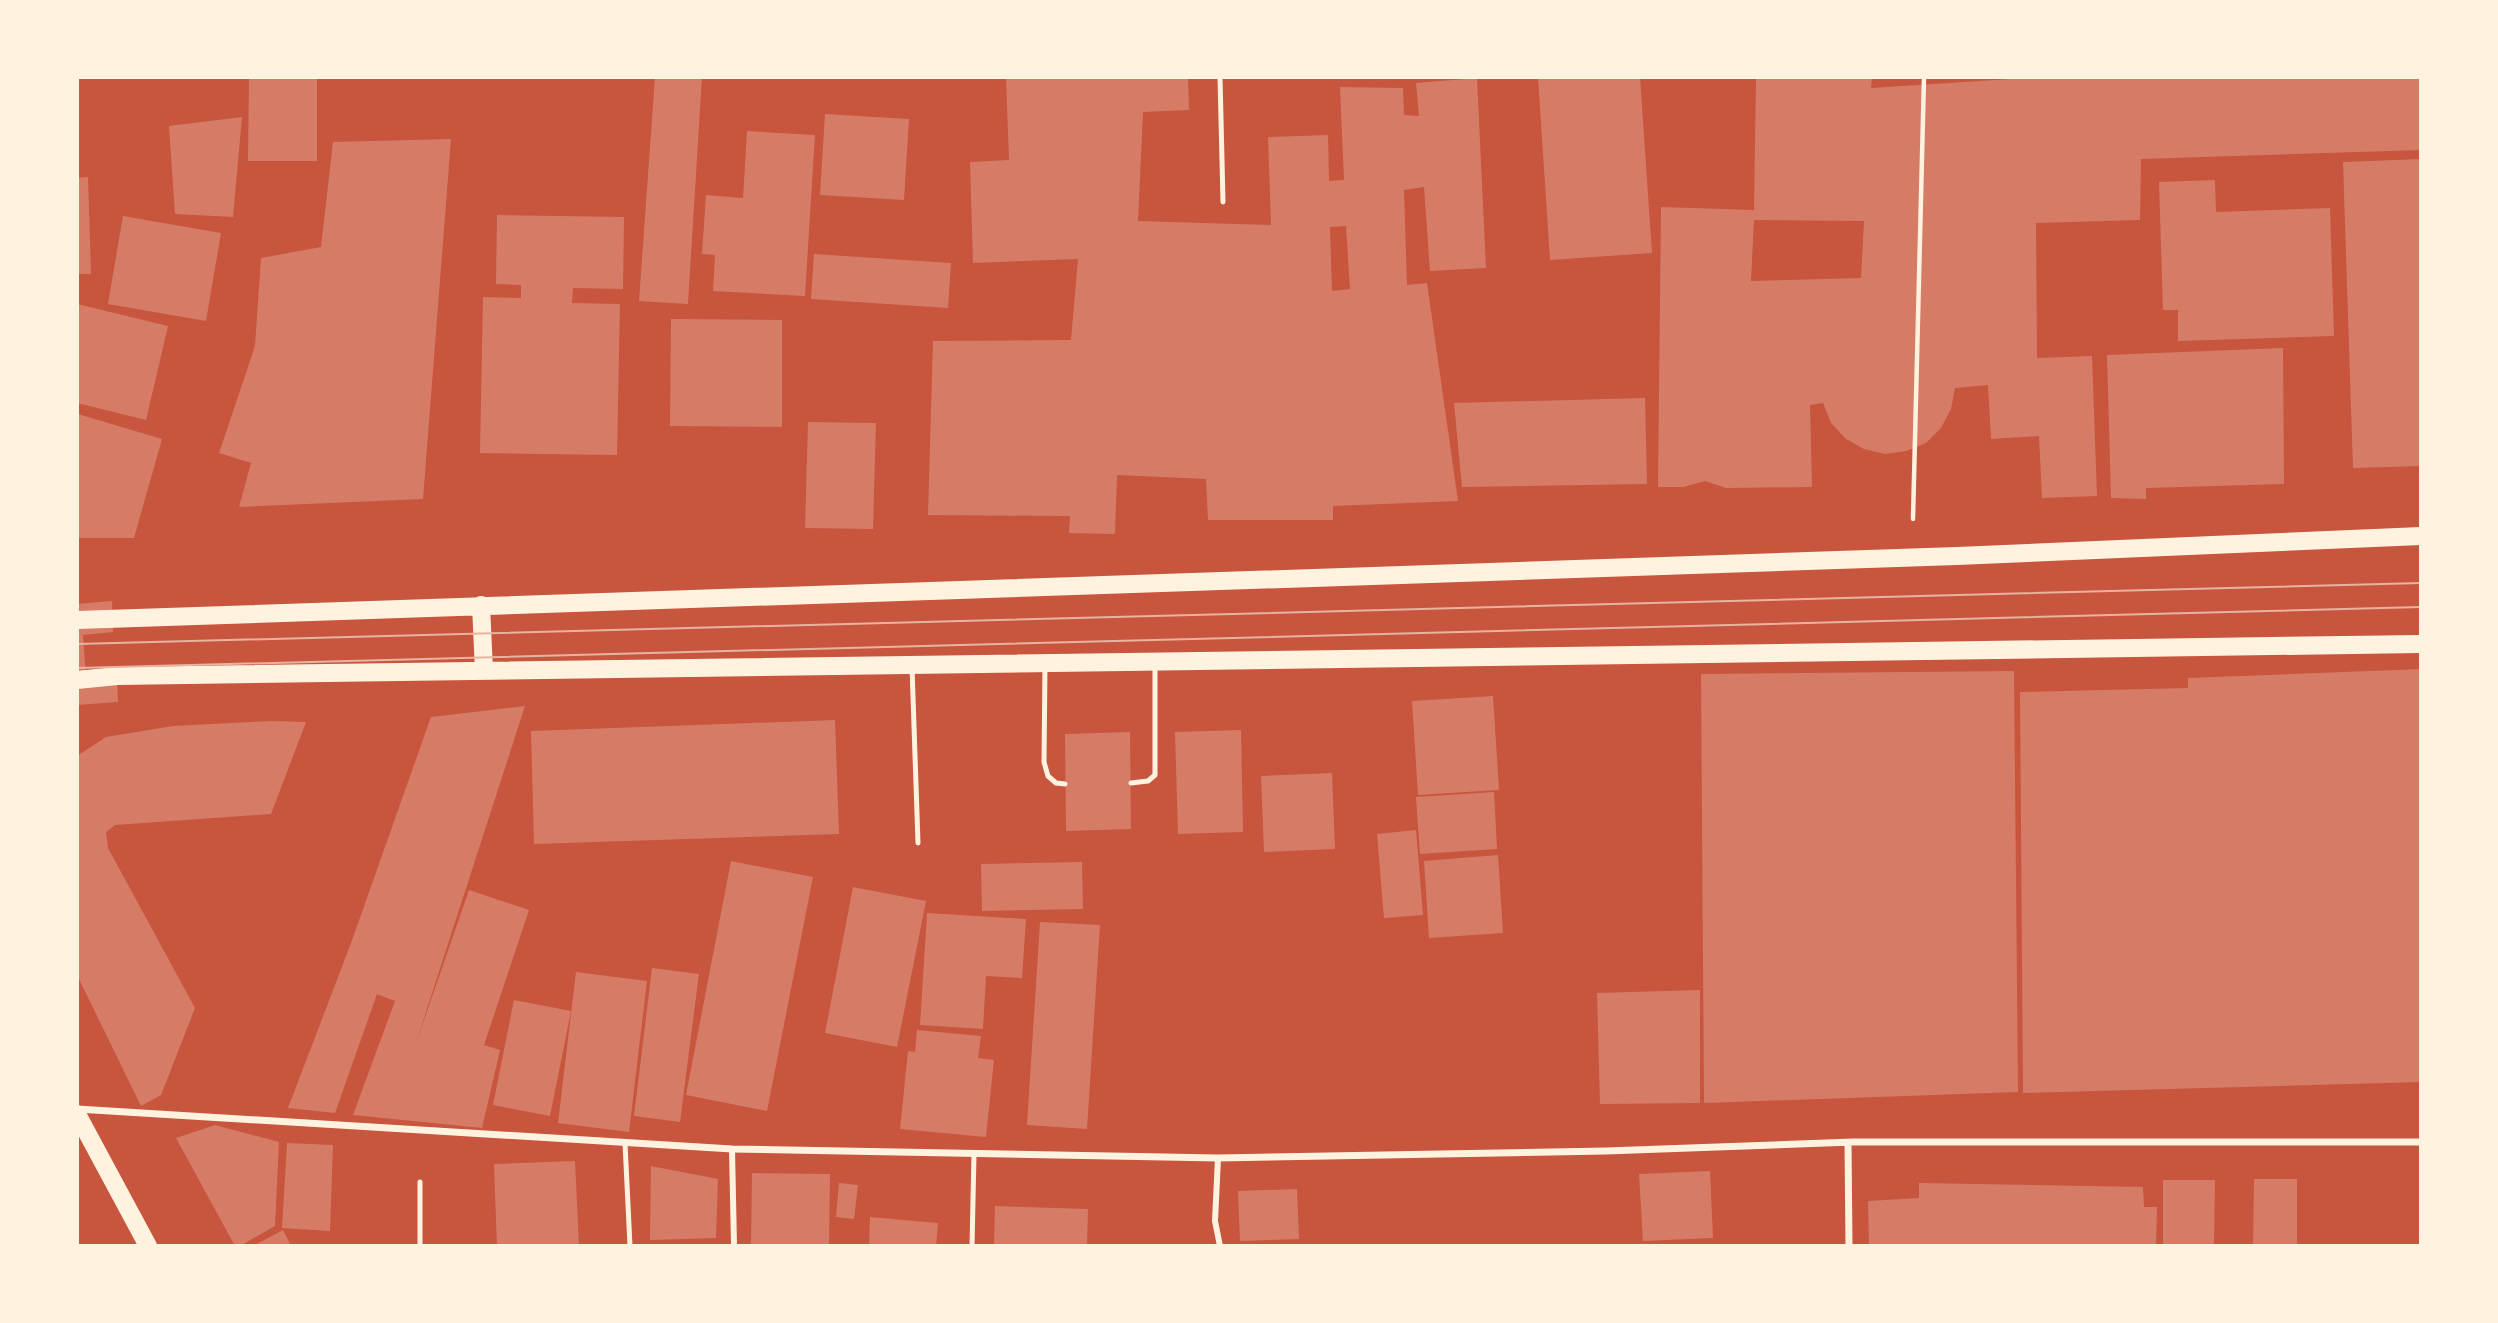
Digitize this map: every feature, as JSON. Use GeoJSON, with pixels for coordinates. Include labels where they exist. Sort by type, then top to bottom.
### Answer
{"type":"FeatureCollection","features":[{"type":"Feature","properties":{"kind":"main road"},"geometry":{"type":"LineString","coordinates":[[77,620],[1943,556],[2421,536]]}},
{"type":"Feature","properties":{"kind":"main road"},"geometry":{"type":"LineString","coordinates":[[481,605],[484,671]]}},
{"type":"Feature","properties":{"kind":"main road"},"geometry":{"type":"LineString","coordinates":[[77,680],[117,676],[2421,644]]}},
{"type":"Feature","properties":{"kind":"main road"},"geometry":{"type":"LineString","coordinates":[[77,688],[117,676]]}},
{"type":"Feature","properties":{"kind":"main road"},"geometry":{"type":"LineString","coordinates":[[77,1112],[148,1246]]}},
{"type":"Feature","properties":{"kind":"street"},"geometry":{"type":"LineString","coordinates":[[77,1112],[732,1149],[1218,1158],[1606,1151],[1848,1143],[2333,1140],[2421,1142]]}},
{"type":"Feature","properties":{"kind":"street"},"geometry":{"type":"LineString","coordinates":[[1848,1143],[1849,1246]]}},
{"type":"Feature","properties":{"kind":"street"},"geometry":{"type":"LineString","coordinates":[[732,1149],[734,1246]]}},
{"type":"Feature","properties":{"kind":"street"},"geometry":{"type":"LineString","coordinates":[[1218,1158],[1215,1221],[1220,1246]]}},
{"type":"Feature","properties":{"kind":"lane"},"geometry":{"type":"LineString","coordinates":[[1220,77],[1223,202]]}},
{"type":"Feature","properties":{"kind":"lane"},"geometry":{"type":"LineString","coordinates":[[1131,783],[1148,781],[1155,775],[1155,662]]}},
{"type":"Feature","properties":{"kind":"lane"},"geometry":{"type":"LineString","coordinates":[[1045,663],[1044,762],[1048,776],[1056,783],[1066,784]]}},
{"type":"Feature","properties":{"kind":"lane"},"geometry":{"type":"LineString","coordinates":[[912,665],[918,843]]}},
{"type":"Feature","properties":{"kind":"lane"},"geometry":{"type":"LineString","coordinates":[[625,1143],[630,1246]]}},
{"type":"Feature","properties":{"kind":"lane"},"geometry":{"type":"LineString","coordinates":[[972,1246],[974,1154]]}},
{"type":"Feature","properties":{"kind":"lane"},"geometry":{"type":"LineString","coordinates":[[419,1182],[420,1246]]}},
{"type":"Feature","properties":{"kind":"path"},"geometry":{"type":"LineString","coordinates":[[1913,519],[1924,77]]}},
{"type":"Feature","properties":{"kind":"building"},"geometry":{"type":"Polygon","coordinates":[[[249,77],[317,77],[317,161],[248,161],[249,77]]]}},
{"type":"Feature","properties":{"kind":"building"},"geometry":{"type":"Polygon","coordinates":[[[655,77],[702,77],[688,304],[639,301],[655,77]]]}},
{"type":"Feature","properties":{"kind":"building"},"geometry":{"type":"Polygon","coordinates":[[[1006,77],[1188,77],[1189,110],[1143,112],[1138,221],[1271,225],[1268,137],[1328,135],[1329,181],[1344,180],[1340,87],[1403,88],[1404,115],[1419,116],[1416,83],[1477,78],[1486,268],[1430,271],[1424,187],[1404,190],[1407,285],[1427,283],[1458,501],[1333,506],[1333,520],[1208,520],[1206,479],[1117,475],[1115,534],[1069,533],[1070,516],[928,515],[933,341],[1071,340],[1078,259],[973,263],[970,162],[1009,160],[1006,77]],[[1346,226],[1330,227],[1332,291],[1350,289],[1346,226]]]}},
{"type":"Feature","properties":{"kind":"building"},"geometry":{"type":"Polygon","coordinates":[[[1538,77],[1640,77],[1652,253],[1550,260],[1538,77]]]}},
{"type":"Feature","properties":{"kind":"building"},"geometry":{"type":"Polygon","coordinates":[[[1756,77],[1872,77],[1871,88],[2041,77],[2421,77],[2421,150],[2141,159],[2140,220],[2036,223],[2037,358],[2092,356],[2097,496],[2042,498],[2039,436],[1991,439],[1988,385],[1955,388],[1951,409],[1941,428],[1926,443],[1906,451],[1885,454],[1864,449],[1846,439],[1831,423],[1823,403],[1810,405],[1812,487],[1726,488],[1705,481],[1683,487],[1658,487],[1661,207],[1754,210],[1756,77]],[[1754,220],[1751,281],[1861,278],[1864,221],[1754,220]]]}},
{"type":"Feature","properties":{"kind":"building"},"geometry":{"type":"Polygon","coordinates":[[[825,114],[909,119],[904,200],[820,195],[825,114]]]}},
{"type":"Feature","properties":{"kind":"building"},"geometry":{"type":"Polygon","coordinates":[[[242,117],[233,217],[175,214],[169,126],[242,117]]]}},
{"type":"Feature","properties":{"kind":"building"},"geometry":{"type":"Polygon","coordinates":[[[747,131],[815,135],[805,296],[713,291],[715,255],[702,254],[706,195],[743,198],[747,131]]]}},
{"type":"Feature","properties":{"kind":"building"},"geometry":{"type":"Polygon","coordinates":[[[451,139],[423,499],[239,507],[251,463],[219,453],[255,346],[261,258],[321,247],[333,142],[451,139]]]}},
{"type":"Feature","properties":{"kind":"building"},"geometry":{"type":"Polygon","coordinates":[[[2421,159],[2421,466],[2353,468],[2343,162],[2421,159]]]}},
{"type":"Feature","properties":{"kind":"building"},"geometry":{"type":"Polygon","coordinates":[[[88,177],[91,274],[77,274],[77,178],[88,177]]]}},
{"type":"Feature","properties":{"kind":"building"},"geometry":{"type":"Polygon","coordinates":[[[2215,180],[2216,212],[2330,208],[2334,336],[2178,341],[2178,310],[2163,310],[2159,182],[2215,180]]]}},
{"type":"Feature","properties":{"kind":"building"},"geometry":{"type":"Polygon","coordinates":[[[497,215],[624,217],[623,289],[573,288],[572,303],[620,304],[617,455],[480,453],[483,297],[521,298],[521,285],[496,284],[497,215]]]}},
{"type":"Feature","properties":{"kind":"building"},"geometry":{"type":"Polygon","coordinates":[[[123,216],[221,233],[206,321],[108,304],[123,216]]]}},
{"type":"Feature","properties":{"kind":"building"},"geometry":{"type":"Polygon","coordinates":[[[814,254],[951,263],[948,308],[811,299],[814,254]]]}},
{"type":"Feature","properties":{"kind":"building"},"geometry":{"type":"Polygon","coordinates":[[[77,304],[168,326],[146,420],[77,403],[77,304]]]}},
{"type":"Feature","properties":{"kind":"building"},"geometry":{"type":"Polygon","coordinates":[[[671,319],[782,320],[782,427],[670,426],[671,319]]]}},
{"type":"Feature","properties":{"kind":"building"},"geometry":{"type":"Polygon","coordinates":[[[2283,348],[2284,484],[2146,488],[2146,499],[2111,498],[2107,355],[2283,348]]]}},
{"type":"Feature","properties":{"kind":"building"},"geometry":{"type":"Polygon","coordinates":[[[1645,398],[1647,484],[1462,487],[1454,403],[1645,398]]]}},
{"type":"Feature","properties":{"kind":"building"},"geometry":{"type":"Polygon","coordinates":[[[78,414],[162,439],[134,538],[77,538],[78,414]]]}},
{"type":"Feature","properties":{"kind":"building"},"geometry":{"type":"Polygon","coordinates":[[[808,422],[876,423],[873,529],[805,528],[808,422]]]}},
{"type":"Feature","properties":{"kind":"building"},"geometry":{"type":"Polygon","coordinates":[[[112,601],[113,632],[83,635],[86,676],[117,674],[118,702],[77,705],[77,604],[112,601]]]}},
{"type":"Feature","properties":{"kind":"building"},"geometry":{"type":"Polygon","coordinates":[[[2421,669],[2421,1082],[2023,1093],[2020,692],[2188,688],[2188,678],[2421,669]]]}},
{"type":"Feature","properties":{"kind":"building"},"geometry":{"type":"Polygon","coordinates":[[[2014,671],[2018,1092],[1704,1103],[1701,674],[2014,671]]]}},
{"type":"Feature","properties":{"kind":"building"},"geometry":{"type":"Polygon","coordinates":[[[1493,696],[1499,790],[1418,795],[1412,701],[1493,696]]]}},
{"type":"Feature","properties":{"kind":"building"},"geometry":{"type":"Polygon","coordinates":[[[525,706],[416,1043],[469,890],[529,910],[484,1045],[500,1050],[482,1128],[353,1115],[395,1001],[377,994],[335,1113],[288,1108],[351,943],[431,717],[525,706]]]}},
{"type":"Feature","properties":{"kind":"building"},"geometry":{"type":"Polygon","coordinates":[[[835,720],[839,834],[534,844],[531,731],[835,720]]]}},
{"type":"Feature","properties":{"kind":"building"},"geometry":{"type":"Polygon","coordinates":[[[306,722],[271,814],[115,825],[106,832],[108,848],[195,1008],[161,1095],[141,1106],[77,975],[77,756],[106,737],[173,726],[306,722]]]}},
{"type":"Feature","properties":{"kind":"building"},"geometry":{"type":"Polygon","coordinates":[[[1241,730],[1243,832],[1178,834],[1175,732],[1241,730]]]}},
{"type":"Feature","properties":{"kind":"building"},"geometry":{"type":"Polygon","coordinates":[[[1130,732],[1131,829],[1066,831],[1065,734],[1130,732]]]}},
{"type":"Feature","properties":{"kind":"building"},"geometry":{"type":"Polygon","coordinates":[[[1332,773],[1335,849],[1264,852],[1261,776],[1332,773]]]}},
{"type":"Feature","properties":{"kind":"building"},"geometry":{"type":"Polygon","coordinates":[[[1494,792],[1497,849],[1420,854],[1416,797],[1494,792]]]}},
{"type":"Feature","properties":{"kind":"building"},"geometry":{"type":"Polygon","coordinates":[[[1416,830],[1423,915],[1384,918],[1377,834],[1416,830]]]}},
{"type":"Feature","properties":{"kind":"building"},"geometry":{"type":"Polygon","coordinates":[[[1498,855],[1503,933],[1429,938],[1424,861],[1498,855]]]}},
{"type":"Feature","properties":{"kind":"building"},"geometry":{"type":"Polygon","coordinates":[[[731,861],[813,877],[767,1111],[686,1095],[731,861]]]}},
{"type":"Feature","properties":{"kind":"building"},"geometry":{"type":"Polygon","coordinates":[[[1082,862],[1083,909],[982,911],[981,864],[1082,862]]]}},
{"type":"Feature","properties":{"kind":"building"},"geometry":{"type":"Polygon","coordinates":[[[853,887],[926,901],[897,1047],[825,1033],[853,887]]]}},
{"type":"Feature","properties":{"kind":"building"},"geometry":{"type":"Polygon","coordinates":[[[927,913],[1026,919],[1022,978],[986,976],[983,1029],[920,1025],[927,913]]]}},
{"type":"Feature","properties":{"kind":"building"},"geometry":{"type":"Polygon","coordinates":[[[1040,922],[1100,925],[1087,1129],[1027,1125],[1040,922]]]}},
{"type":"Feature","properties":{"kind":"building"},"geometry":{"type":"Polygon","coordinates":[[[652,968],[699,974],[680,1122],[634,1116],[652,968]]]}},
{"type":"Feature","properties":{"kind":"building"},"geometry":{"type":"Polygon","coordinates":[[[576,972],[647,981],[629,1132],[558,1123],[576,972]]]}},
{"type":"Feature","properties":{"kind":"building"},"geometry":{"type":"Polygon","coordinates":[[[1700,990],[1700,1103],[1600,1104],[1597,993],[1700,990]]]}},
{"type":"Feature","properties":{"kind":"building"},"geometry":{"type":"Polygon","coordinates":[[[514,1000],[571,1011],[550,1116],[493,1105],[514,1000]]]}},
{"type":"Feature","properties":{"kind":"building"},"geometry":{"type":"Polygon","coordinates":[[[917,1030],[981,1036],[978,1058],[994,1060],[986,1137],[900,1129],[908,1051],[915,1052],[917,1030]]]}},
{"type":"Feature","properties":{"kind":"building"},"geometry":{"type":"Polygon","coordinates":[[[215,1125],[279,1142],[275,1226],[240,1246],[235,1246],[176,1138],[215,1125]]]}},
{"type":"Feature","properties":{"kind":"building"},"geometry":{"type":"Polygon","coordinates":[[[287,1143],[333,1145],[330,1231],[282,1228],[287,1143]]]}},
{"type":"Feature","properties":{"kind":"building"},"geometry":{"type":"Polygon","coordinates":[[[575,1161],[579,1246],[497,1246],[494,1164],[575,1161]]]}},
{"type":"Feature","properties":{"kind":"building"},"geometry":{"type":"Polygon","coordinates":[[[651,1166],[718,1179],[716,1238],[650,1240],[651,1166]]]}},
{"type":"Feature","properties":{"kind":"building"},"geometry":{"type":"Polygon","coordinates":[[[1710,1171],[1713,1238],[1643,1241],[1639,1174],[1710,1171]]]}},
{"type":"Feature","properties":{"kind":"building"},"geometry":{"type":"Polygon","coordinates":[[[752,1173],[830,1174],[829,1246],[751,1246],[752,1173]]]}},
{"type":"Feature","properties":{"kind":"building"},"geometry":{"type":"Polygon","coordinates":[[[2254,1179],[2297,1179],[2297,1246],[2253,1246],[2254,1179]]]}},
{"type":"Feature","properties":{"kind":"building"},"geometry":{"type":"Polygon","coordinates":[[[2163,1180],[2215,1180],[2214,1246],[2163,1246],[2163,1180]]]}},
{"type":"Feature","properties":{"kind":"building"},"geometry":{"type":"Polygon","coordinates":[[[839,1183],[858,1185],[854,1219],[836,1217],[839,1183]]]}},
{"type":"Feature","properties":{"kind":"building"},"geometry":{"type":"Polygon","coordinates":[[[1919,1183],[2143,1187],[2144,1207],[2157,1207],[2156,1246],[1869,1246],[1868,1201],[1919,1198],[1919,1183]]]}},
{"type":"Feature","properties":{"kind":"building"},"geometry":{"type":"Polygon","coordinates":[[[1297,1189],[1299,1239],[1240,1241],[1238,1191],[1297,1189]]]}},
{"type":"Feature","properties":{"kind":"building"},"geometry":{"type":"Polygon","coordinates":[[[995,1206],[1088,1209],[1087,1246],[994,1246],[995,1206]]]}},
{"type":"Feature","properties":{"kind":"building"},"geometry":{"type":"Polygon","coordinates":[[[870,1217],[938,1223],[936,1246],[869,1246],[870,1217]]]}},
{"type":"Feature","properties":{"kind":"building"},"geometry":{"type":"Polygon","coordinates":[[[283,1230],[291,1246],[253,1246],[283,1230]]]}},
{"type":"Feature","properties":{"kind":"tram line"},"geometry":{"type":"LineString","coordinates":[[77,644],[2421,583]]}},
{"type":"Feature","properties":{"kind":"tram line"},"geometry":{"type":"LineString","coordinates":[[77,668],[2421,607]]}}]}
